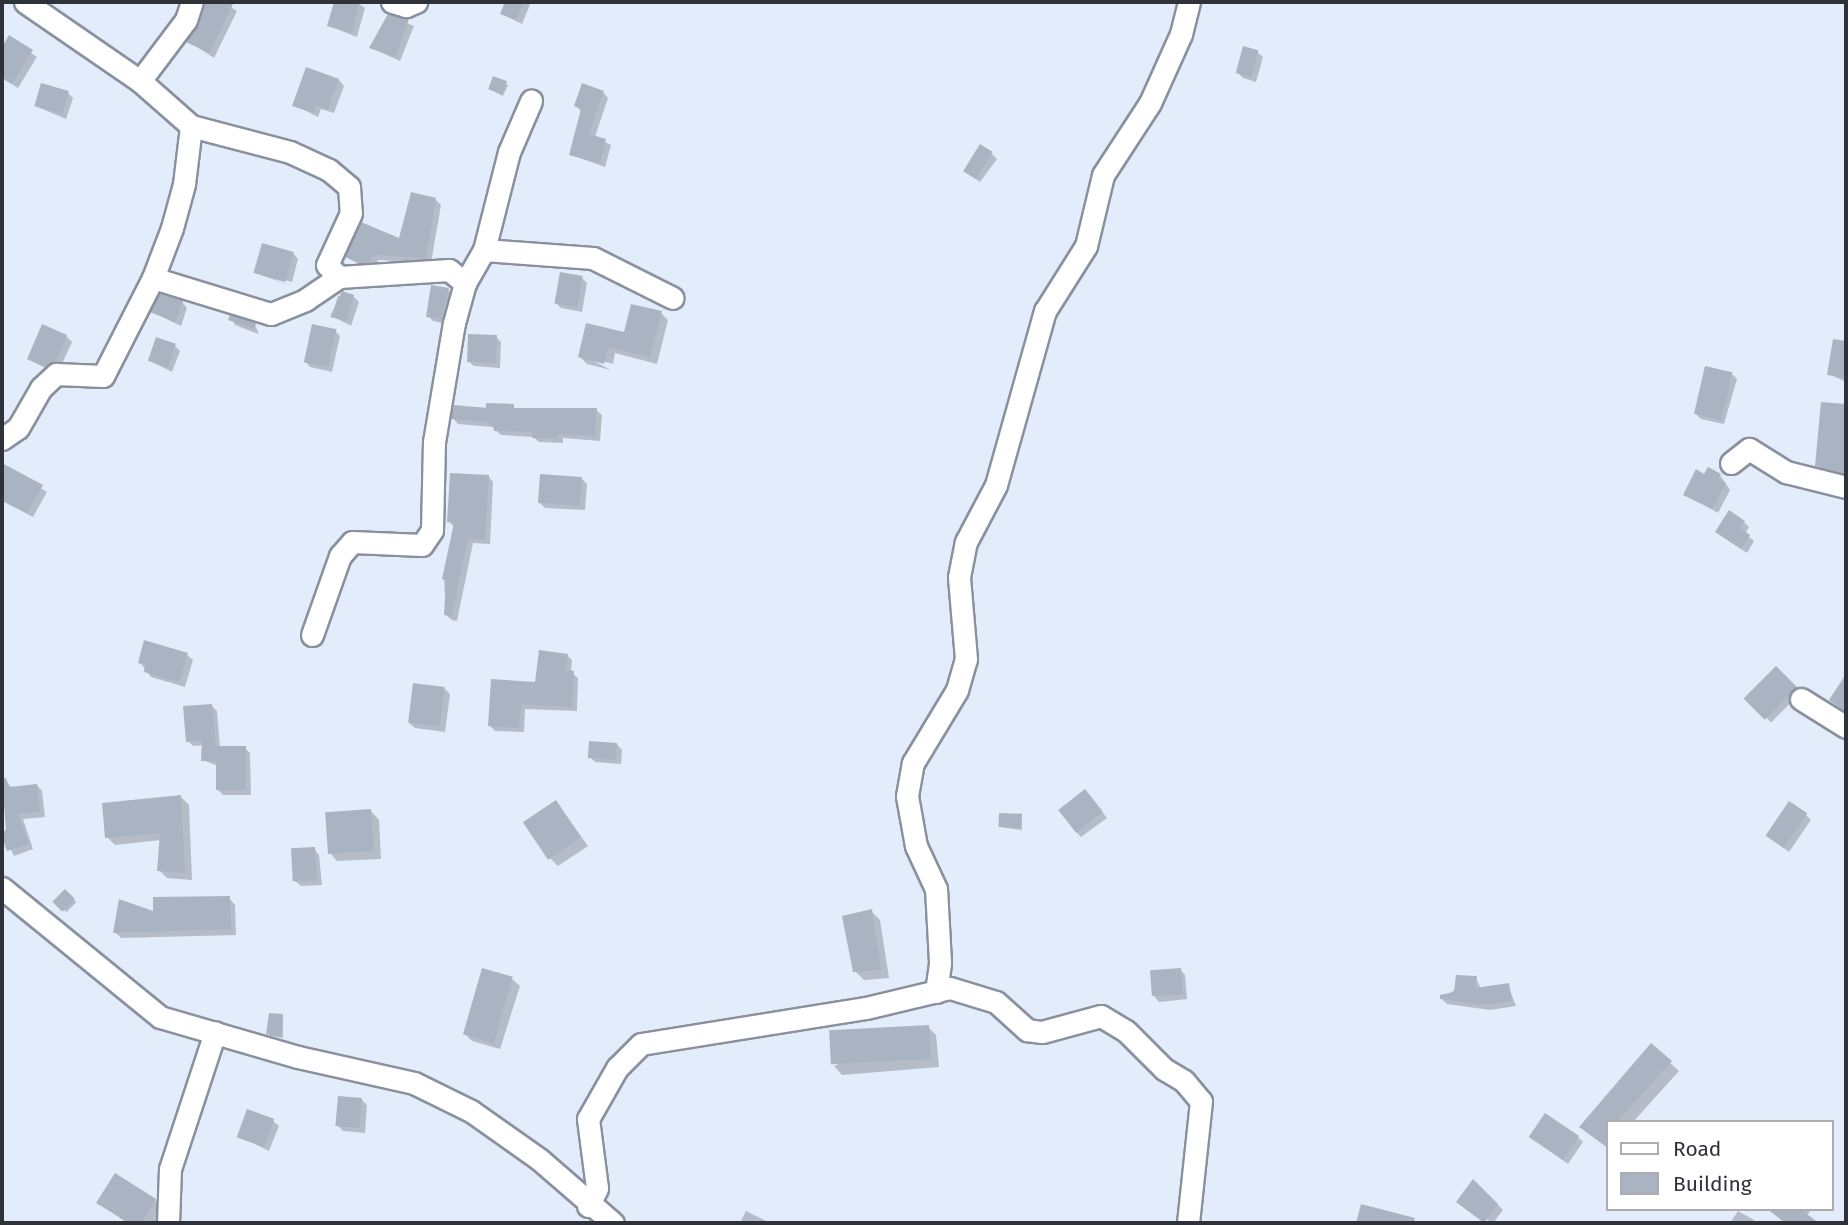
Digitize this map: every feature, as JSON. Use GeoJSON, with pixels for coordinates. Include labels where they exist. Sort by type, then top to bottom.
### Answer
{"type":"FeatureCollection","features":[{"type":"Feature","properties":{"kind":"street"},"geometry":{"type":"LineString","coordinates":[[25,2],[140,81],[191,126],[290,152],[328,170],[349,187],[351,213],[327,265],[339,277]]}},
{"type":"Feature","properties":{"kind":"street"},"geometry":{"type":"LineString","coordinates":[[140,81],[186,20],[191,2]]}},
{"type":"Feature","properties":{"kind":"street"},"geometry":{"type":"LineString","coordinates":[[392,2],[406,6],[416,2]]}},
{"type":"Feature","properties":{"kind":"street"},"geometry":{"type":"LineString","coordinates":[[936,992],[940,962],[936,888],[916,846],[907,796],[913,763],[957,690],[966,659],[959,577],[966,542],[996,485],[1045,311],[1086,246],[1103,175],[1150,103],[1181,34],[1189,2]]}},
{"type":"Feature","properties":{"kind":"street"},"geometry":{"type":"LineString","coordinates":[[312,635],[340,556],[352,542],[422,545],[432,530],[434,442],[465,284],[484,250],[509,152],[531,100]]}},
{"type":"Feature","properties":{"kind":"street"},"geometry":{"type":"LineString","coordinates":[[2,439],[18,428],[41,388],[55,374],[103,376],[153,278],[184,184],[191,126]]}},
{"type":"Feature","properties":{"kind":"street"},"geometry":{"type":"LineString","coordinates":[[484,250],[593,258],[673,298]]}},
{"type":"Feature","properties":{"kind":"street"},"geometry":{"type":"LineString","coordinates":[[153,278],[271,314],[305,300],[339,277],[449,270],[465,284]]}},
{"type":"Feature","properties":{"kind":"street"},"geometry":{"type":"LineString","coordinates":[[1731,463],[1749,449],[1786,472],[1846,488]]}},
{"type":"Feature","properties":{"kind":"street"},"geometry":{"type":"LineString","coordinates":[[1801,699],[1846,727]]}},
{"type":"Feature","properties":{"kind":"street"},"geometry":{"type":"LineString","coordinates":[[2,888],[160,1017],[298,1057],[414,1083],[471,1111],[539,1159],[588,1206],[612,1223]]}},
{"type":"Feature","properties":{"kind":"street"},"geometry":{"type":"LineString","coordinates":[[588,1206],[597,1188],[588,1119],[617,1068],[641,1044],[866,1008],[950,988],[975,992],[996,1002],[1027,1030],[1042,1032],[1101,1016],[1126,1031],[1164,1069],[1184,1082],[1201,1101],[1188,1223]]}},
{"type":"Feature","properties":{"kind":"street"},"geometry":{"type":"LineString","coordinates":[[168,1223],[170,1169],[215,1032]]}},
{"type":"Feature","properties":{"kind":"building"},"geometry":{"type":"Polygon","coordinates":[[[207,2],[234,2],[209,53],[186,42],[207,2]]]}},
{"type":"Feature","properties":{"kind":"building"},"geometry":{"type":"Polygon","coordinates":[[[334,2],[360,2],[352,33],[327,26],[334,2]]]}},
{"type":"Feature","properties":{"kind":"building"},"geometry":{"type":"Polygon","coordinates":[[[505,2],[523,2],[516,20],[500,14],[505,2]]]}},
{"type":"Feature","properties":{"kind":"building"},"geometry":{"type":"Polygon","coordinates":[[[388,14],[409,19],[395,57],[369,48],[388,14]]]}},
{"type":"Feature","properties":{"kind":"building"},"geometry":{"type":"Polygon","coordinates":[[[9,35],[33,50],[12,84],[2,78],[2,47],[9,35]]]}},
{"type":"Feature","properties":{"kind":"building"},"geometry":{"type":"Polygon","coordinates":[[[1243,46],[1258,50],[1251,77],[1236,73],[1243,46]]]}},
{"type":"Feature","properties":{"kind":"building"},"geometry":{"type":"Polygon","coordinates":[[[306,67],[339,79],[328,109],[316,105],[313,113],[292,106],[306,67]]]}},
{"type":"Feature","properties":{"kind":"building"},"geometry":{"type":"Polygon","coordinates":[[[493,76],[507,81],[502,94],[488,89],[493,76]]]}},
{"type":"Feature","properties":{"kind":"building"},"geometry":{"type":"Polygon","coordinates":[[[41,83],[69,91],[62,114],[34,106],[41,83]]]}},
{"type":"Feature","properties":{"kind":"building"},"geometry":{"type":"Polygon","coordinates":[[[582,83],[604,91],[589,134],[606,139],[600,163],[569,155],[581,109],[574,106],[582,83]]]}},
{"type":"Feature","properties":{"kind":"building"},"geometry":{"type":"Polygon","coordinates":[[[980,144],[993,152],[976,179],[963,171],[980,144]]]}},
{"type":"Feature","properties":{"kind":"building"},"geometry":{"type":"Polygon","coordinates":[[[411,192],[436,198],[426,258],[373,255],[370,262],[358,263],[345,257],[361,222],[399,238],[411,192]]]}},
{"type":"Feature","properties":{"kind":"building"},"geometry":{"type":"Polygon","coordinates":[[[262,243],[294,252],[285,282],[253,273],[262,243]]]}},
{"type":"Feature","properties":{"kind":"building"},"geometry":{"type":"Polygon","coordinates":[[[560,272],[583,276],[577,308],[554,304],[560,272]]]}},
{"type":"Feature","properties":{"kind":"building"},"geometry":{"type":"Polygon","coordinates":[[[431,285],[449,288],[441,319],[426,317],[431,285]]]}},
{"type":"Feature","properties":{"kind":"building"},"geometry":{"type":"Polygon","coordinates":[[[342,291],[354,295],[346,321],[330,317],[342,291]]]}},
{"type":"Feature","properties":{"kind":"building"},"geometry":{"type":"Polygon","coordinates":[[[160,294],[183,301],[175,322],[150,312],[160,294]]]}},
{"type":"Feature","properties":{"kind":"building"},"geometry":{"type":"Polygon","coordinates":[[[631,304],[662,311],[650,357],[608,347],[604,364],[578,357],[586,323],[624,332],[631,304]]]}},
{"type":"Feature","properties":{"kind":"building"},"geometry":{"type":"Polygon","coordinates":[[[230,315],[256,323],[254,329],[228,320],[230,315]]]}},
{"type":"Feature","properties":{"kind":"building"},"geometry":{"type":"Polygon","coordinates":[[[42,324],[67,335],[56,361],[44,367],[27,359],[42,324]]]}},
{"type":"Feature","properties":{"kind":"building"},"geometry":{"type":"Polygon","coordinates":[[[312,324],[336,329],[328,367],[304,362],[312,324]]]}},
{"type":"Feature","properties":{"kind":"building"},"geometry":{"type":"Polygon","coordinates":[[[468,334],[497,335],[496,363],[467,362],[468,334]]]}},
{"type":"Feature","properties":{"kind":"building"},"geometry":{"type":"Polygon","coordinates":[[[156,337],[176,344],[168,367],[148,361],[156,337]]]}},
{"type":"Feature","properties":{"kind":"building"},"geometry":{"type":"Polygon","coordinates":[[[1833,339],[1846,341],[1846,378],[1827,375],[1833,339]]]}},
{"type":"Feature","properties":{"kind":"building"},"geometry":{"type":"Polygon","coordinates":[[[1705,366],[1732,372],[1721,420],[1694,414],[1705,366]]]}},
{"type":"Feature","properties":{"kind":"building"},"geometry":{"type":"Polygon","coordinates":[[[1821,402],[1846,404],[1846,474],[1815,466],[1821,402]]]}},
{"type":"Feature","properties":{"kind":"building"},"geometry":{"type":"Polygon","coordinates":[[[486,403],[514,404],[514,408],[597,408],[595,436],[558,434],[558,438],[532,438],[532,432],[494,431],[494,426],[485,422],[451,419],[454,405],[486,408],[486,403]]]}},
{"type":"Feature","properties":{"kind":"building"},"geometry":{"type":"Polygon","coordinates":[[[2,463],[43,485],[27,513],[2,500],[2,463]]]}},
{"type":"Feature","properties":{"kind":"building"},"geometry":{"type":"Polygon","coordinates":[[[1708,467],[1721,474],[1718,479],[1726,483],[1712,509],[1683,495],[1696,469],[1704,474],[1708,467]]]}},
{"type":"Feature","properties":{"kind":"building"},"geometry":{"type":"Polygon","coordinates":[[[450,473],[489,475],[485,540],[468,538],[452,616],[444,615],[446,580],[442,579],[454,523],[447,522],[450,473]]]}},
{"type":"Feature","properties":{"kind":"building"},"geometry":{"type":"Polygon","coordinates":[[[540,474],[582,477],[580,506],[538,503],[540,474]]]}},
{"type":"Feature","properties":{"kind":"building"},"geometry":{"type":"Polygon","coordinates":[[[1729,510],[1745,521],[1740,528],[1750,535],[1741,549],[1715,532],[1729,510]]]}},
{"type":"Feature","properties":{"kind":"building"},"geometry":{"type":"Polygon","coordinates":[[[144,640],[188,653],[179,682],[144,672],[145,665],[138,663],[144,640]]]}},
{"type":"Feature","properties":{"kind":"building"},"geometry":{"type":"Polygon","coordinates":[[[539,650],[568,654],[566,670],[574,671],[572,707],[521,704],[519,728],[488,726],[491,679],[535,682],[539,650]]]}},
{"type":"Feature","properties":{"kind":"building"},"geometry":{"type":"Polygon","coordinates":[[[1776,666],[1797,687],[1765,720],[1743,699],[1776,666]]]}},
{"type":"Feature","properties":{"kind":"building"},"geometry":{"type":"Polygon","coordinates":[[[1846,674],[1846,712],[1829,700],[1846,674]]]}},
{"type":"Feature","properties":{"kind":"building"},"geometry":{"type":"Polygon","coordinates":[[[413,683],[445,687],[440,727],[408,723],[413,683]]]}},
{"type":"Feature","properties":{"kind":"building"},"geometry":{"type":"Polygon","coordinates":[[[212,704],[216,746],[246,746],[246,790],[216,790],[216,761],[201,761],[202,740],[186,742],[183,706],[212,704]]]}},
{"type":"Feature","properties":{"kind":"building"},"geometry":{"type":"Polygon","coordinates":[[[589,741],[617,743],[616,760],[588,758],[589,741]]]}},
{"type":"Feature","properties":{"kind":"building"},"geometry":{"type":"Polygon","coordinates":[[[6,778],[9,787],[37,784],[40,812],[18,814],[29,844],[7,851],[2,837],[6,829],[2,779],[6,778]]]}},
{"type":"Feature","properties":{"kind":"building"},"geometry":{"type":"Polygon","coordinates":[[[1085,789],[1103,812],[1076,833],[1058,810],[1085,789]]]}},
{"type":"Feature","properties":{"kind":"building"},"geometry":{"type":"Polygon","coordinates":[[[181,795],[185,873],[157,871],[160,833],[105,838],[102,803],[181,795]]]}},
{"type":"Feature","properties":{"kind":"building"},"geometry":{"type":"Polygon","coordinates":[[[556,800],[581,837],[548,860],[523,822],[556,800]]]}},
{"type":"Feature","properties":{"kind":"building"},"geometry":{"type":"Polygon","coordinates":[[[1789,801],[1807,813],[1784,848],[1766,836],[1789,801]]]}},
{"type":"Feature","properties":{"kind":"building"},"geometry":{"type":"Polygon","coordinates":[[[371,809],[374,851],[328,854],[325,812],[371,809]]]}},
{"type":"Feature","properties":{"kind":"building"},"geometry":{"type":"Polygon","coordinates":[[[999,813],[1022,814],[1021,828],[999,827],[999,813]]]}},
{"type":"Feature","properties":{"kind":"building"},"geometry":{"type":"Polygon","coordinates":[[[315,847],[317,880],[293,881],[291,848],[315,847]]]}},
{"type":"Feature","properties":{"kind":"building"},"geometry":{"type":"Polygon","coordinates":[[[65,889],[75,899],[62,912],[52,902],[65,889]]]}},
{"type":"Feature","properties":{"kind":"building"},"geometry":{"type":"Polygon","coordinates":[[[230,896],[231,929],[113,933],[119,899],[153,911],[153,897],[230,896]]]}},
{"type":"Feature","properties":{"kind":"building"},"geometry":{"type":"Polygon","coordinates":[[[872,909],[881,970],[853,972],[842,916],[872,909]]]}},
{"type":"Feature","properties":{"kind":"building"},"geometry":{"type":"Polygon","coordinates":[[[482,968],[513,977],[494,1043],[463,1034],[482,968]]]}},
{"type":"Feature","properties":{"kind":"building"},"geometry":{"type":"Polygon","coordinates":[[[1181,968],[1183,994],[1152,996],[1150,970],[1181,968]]]}},
{"type":"Feature","properties":{"kind":"building"},"geometry":{"type":"Polygon","coordinates":[[[1456,975],[1477,976],[1475,988],[1509,983],[1512,1001],[1484,1005],[1440,999],[1440,995],[1454,992],[1456,975]]]}},
{"type":"Feature","properties":{"kind":"building"},"geometry":{"type":"Polygon","coordinates":[[[269,1013],[283,1014],[281,1037],[266,1034],[269,1013]]]}},
{"type":"Feature","properties":{"kind":"building"},"geometry":{"type":"Polygon","coordinates":[[[929,1025],[931,1059],[831,1064],[829,1030],[929,1025]]]}},
{"type":"Feature","properties":{"kind":"building"},"geometry":{"type":"Polygon","coordinates":[[[1651,1043],[1672,1061],[1619,1120],[1606,1120],[1606,1147],[1579,1127],[1651,1043]]]}},
{"type":"Feature","properties":{"kind":"building"},"geometry":{"type":"Polygon","coordinates":[[[338,1096],[362,1098],[359,1128],[335,1126],[338,1096]]]}},
{"type":"Feature","properties":{"kind":"building"},"geometry":{"type":"Polygon","coordinates":[[[247,1109],[274,1119],[264,1147],[237,1137],[247,1109]]]}},
{"type":"Feature","properties":{"kind":"building"},"geometry":{"type":"Polygon","coordinates":[[[1545,1113],[1579,1136],[1563,1160],[1529,1137],[1545,1113]]]}},
{"type":"Feature","properties":{"kind":"building"},"geometry":{"type":"Polygon","coordinates":[[[115,1173],[156,1199],[142,1223],[129,1223],[96,1203],[115,1173]]]}},
{"type":"Feature","properties":{"kind":"building"},"geometry":{"type":"Polygon","coordinates":[[[1473,1179],[1498,1204],[1484,1223],[1456,1202],[1473,1179]]]}},
{"type":"Feature","properties":{"kind":"building"},"geometry":{"type":"Polygon","coordinates":[[[1361,1204],[1415,1218],[1414,1223],[1356,1223],[1361,1204]]]}},
{"type":"Feature","properties":{"kind":"building"},"geometry":{"type":"Polygon","coordinates":[[[1770,1211],[1803,1211],[1819,1223],[1785,1223],[1770,1211]]]}}]}
